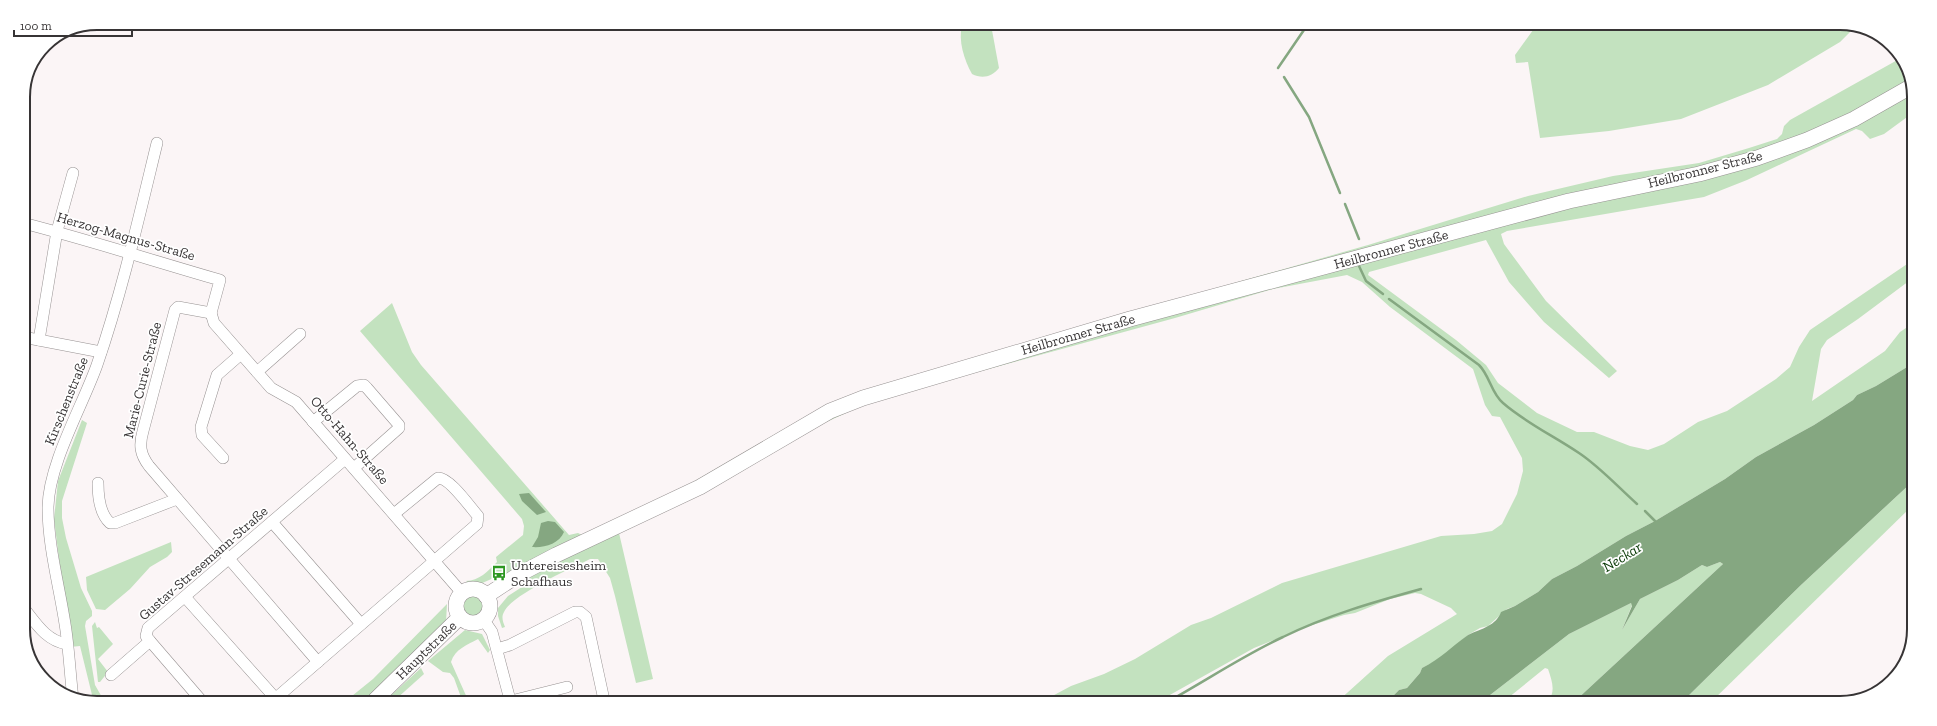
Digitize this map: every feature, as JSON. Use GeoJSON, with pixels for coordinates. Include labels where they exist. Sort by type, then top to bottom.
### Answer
{"type":"FeatureCollection","features":[{"type":"Feature","properties":{"kind":"main road","name":"Heilbronner Straße"},"geometry":{"type":"LineString","coordinates":[[486,596],[518,575],[537,565],[700,487],[830,411],[864,398],[1116,322],[1569,201],[1699,174],[1757,158],[1807,140],[1854,119],[1907,89]]}},
{"type":"Feature","properties":{"kind":"main road"},"geometry":{"type":"LineString","coordinates":[[477,590],[486,596],[490,609],[483,619],[472,623],[460,617],[456,607],[457,601],[462,593],[477,590]]}},
{"type":"Feature","properties":{"kind":"main road","name":"Hauptstraße"},"geometry":{"type":"LineString","coordinates":[[379,696],[460,617]]}},
{"type":"Feature","properties":{"kind":"street","name":"Kirschenstraße"},"geometry":{"type":"LineString","coordinates":[[72,691],[68,644],[55,573],[48,507],[53,474],[101,352],[130,254],[158,143]]}},
{"type":"Feature","properties":{"kind":"street"},"geometry":{"type":"LineString","coordinates":[[39,340],[57,231],[73,173]]}},
{"type":"Feature","properties":{"kind":"street","name":"Herzog-Magnus-Straße"},"geometry":{"type":"LineString","coordinates":[[30,224],[79,237],[130,254],[220,280],[211,313]]}},
{"type":"Feature","properties":{"kind":"street","name":"Marie-Curie-Straße"},"geometry":{"type":"LineString","coordinates":[[211,313],[183,307],[178,307],[175,310],[140,442],[144,459],[318,662]]}},
{"type":"Feature","properties":{"kind":"street","name":"Otto-Hahn-Straße"},"geometry":{"type":"LineString","coordinates":[[211,313],[214,323],[271,388],[296,402],[462,593]]}},
{"type":"Feature","properties":{"kind":"street"},"geometry":{"type":"LineString","coordinates":[[257,372],[300,334]]}},
{"type":"Feature","properties":{"kind":"street"},"geometry":{"type":"LineString","coordinates":[[30,338],[101,352]]}},
{"type":"Feature","properties":{"kind":"street"},"geometry":{"type":"LineString","coordinates":[[223,458],[202,435],[202,423],[217,375],[241,354]]}},
{"type":"Feature","properties":{"kind":"street"},"geometry":{"type":"LineString","coordinates":[[313,422],[360,385],[367,388],[399,425],[398,430],[354,468]]}},
{"type":"Feature","properties":{"kind":"street","name":"Gustav-Stresemann-Straße"},"geometry":{"type":"LineString","coordinates":[[197,696],[146,636],[148,628],[345,459]]}},
{"type":"Feature","properties":{"kind":"street"},"geometry":{"type":"LineString","coordinates":[[279,696],[361,624],[435,562],[477,524],[478,520],[478,516],[448,482],[441,477],[394,514]]}},
{"type":"Feature","properties":{"kind":"street"},"geometry":{"type":"LineString","coordinates":[[98,483],[100,503],[108,521],[113,524],[177,499]]}},
{"type":"Feature","properties":{"kind":"street"},"geometry":{"type":"LineString","coordinates":[[272,522],[361,624]]}},
{"type":"Feature","properties":{"kind":"street"},"geometry":{"type":"LineString","coordinates":[[185,597],[273,696]]}},
{"type":"Feature","properties":{"kind":"street"},"geometry":{"type":"LineString","coordinates":[[497,649],[510,645],[575,612],[580,612],[586,617],[603,696]]}},
{"type":"Feature","properties":{"kind":"street"},"geometry":{"type":"LineString","coordinates":[[30,615],[47,635],[54,640],[68,644]]}},
{"type":"Feature","properties":{"kind":"street"},"geometry":{"type":"LineString","coordinates":[[483,619],[492,632],[509,696]]}},
{"type":"Feature","properties":{"kind":"street"},"geometry":{"type":"LineString","coordinates":[[111,675],[150,641]]}},
{"type":"Feature","properties":{"kind":"street"},"geometry":{"type":"LineString","coordinates":[[530,696],[567,687]]}},
{"type":"Feature","properties":{"kind":"shaded area"},"geometry":{"type":"Polygon","coordinates":[[[992,30],[999,68],[996,71],[983,77],[972,74],[966,63],[962,50],[961,31],[992,30]]]}},
{"type":"Feature","properties":{"kind":"shaded area"},"geometry":{"type":"Polygon","coordinates":[[[1533,30],[1851,31],[1840,42],[1768,85],[1681,119],[1609,131],[1540,138],[1528,62],[1516,63],[1515,55],[1533,30]]]}},
{"type":"Feature","properties":{"kind":"shaded area"},"geometry":{"type":"Polygon","coordinates":[[[1896,61],[1902,71],[1907,92],[1907,117],[1884,134],[1870,139],[1862,131],[1856,129],[1747,180],[1704,197],[1507,231],[1501,234],[1504,244],[1546,301],[1617,371],[1609,378],[1544,322],[1509,282],[1486,240],[1369,272],[1368,275],[1456,340],[1486,365],[1498,383],[1537,413],[1577,432],[1594,432],[1630,446],[1648,450],[1664,444],[1698,422],[1727,411],[1776,379],[1790,367],[1799,347],[1810,330],[1907,264],[1907,282],[1827,340],[1821,349],[1812,401],[1885,351],[1900,332],[1907,327],[1907,367],[1876,386],[1857,395],[1853,400],[1814,425],[1756,457],[1725,479],[1655,521],[1552,579],[1538,592],[1515,606],[1507,609],[1488,626],[1480,628],[1468,635],[1440,659],[1422,668],[1420,673],[1407,688],[1399,690],[1393,696],[1344,696],[1388,656],[1457,614],[1451,608],[1421,594],[1415,593],[1390,599],[1355,613],[1306,627],[1254,648],[1168,696],[1052,696],[1071,686],[1104,674],[1135,659],[1191,625],[1211,618],[1282,583],[1441,536],[1474,534],[1492,531],[1502,524],[1517,494],[1523,471],[1522,458],[1500,417],[1492,416],[1485,405],[1473,369],[1390,307],[1362,282],[1347,275],[1273,289],[1175,318],[926,386],[859,407],[820,425],[715,487],[619,533],[653,679],[636,683],[610,578],[598,559],[590,559],[543,582],[518,598],[509,605],[504,612],[502,618],[505,627],[502,628],[498,616],[498,608],[508,596],[522,587],[505,573],[480,584],[470,585],[466,581],[471,581],[487,572],[497,562],[496,557],[523,535],[524,526],[522,519],[360,331],[392,303],[412,352],[421,365],[569,535],[578,533],[582,535],[688,485],[805,417],[845,397],[902,381],[982,355],[1368,245],[1528,196],[1613,176],[1699,163],[1777,139],[1782,134],[1784,126],[1790,120],[1896,61]]]}},
{"type":"Feature","properties":{"kind":"shaded area"},"geometry":{"type":"Polygon","coordinates":[[[82,420],[87,423],[62,501],[62,518],[66,538],[81,588],[92,611],[92,616],[86,621],[85,626],[95,685],[101,696],[92,695],[80,646],[70,647],[54,519],[58,481],[82,420]]]}},
{"type":"Feature","properties":{"kind":"shaded area"},"geometry":{"type":"Polygon","coordinates":[[[1907,487],[1907,511],[1717,696],[1688,696],[1801,585],[1907,487]]]}},
{"type":"Feature","properties":{"kind":"shaded area"},"geometry":{"type":"Polygon","coordinates":[[[171,542],[172,552],[167,557],[150,567],[130,589],[105,610],[96,609],[87,590],[86,577],[171,542]]]}},
{"type":"Feature","properties":{"kind":"shaded area"},"geometry":{"type":"Polygon","coordinates":[[[1720,562],[1723,564],[1580,696],[1551,696],[1553,690],[1551,678],[1548,669],[1545,668],[1510,696],[1489,696],[1569,634],[1631,603],[1632,605],[1622,630],[1640,599],[1678,580],[1702,565],[1707,567],[1720,562]]]}},
{"type":"Feature","properties":{"kind":"shaded area"},"geometry":{"type":"Polygon","coordinates":[[[473,594],[478,595],[484,601],[484,611],[478,617],[473,618],[468,617],[462,611],[461,606],[462,601],[468,595],[473,594]]]}},
{"type":"Feature","properties":{"kind":"shaded area"},"geometry":{"type":"Polygon","coordinates":[[[447,604],[446,622],[369,696],[352,696],[373,679],[447,604]]]}},
{"type":"Feature","properties":{"kind":"shaded area"},"geometry":{"type":"Polygon","coordinates":[[[95,622],[97,628],[99,627],[113,644],[98,659],[108,672],[100,682],[98,682],[92,626],[95,622]]]}},
{"type":"Feature","properties":{"kind":"shaded area"},"geometry":{"type":"Polygon","coordinates":[[[465,630],[482,634],[490,650],[488,653],[478,639],[462,648],[455,654],[451,662],[466,696],[461,696],[454,678],[450,673],[443,672],[428,661],[465,630]]]}},
{"type":"Feature","properties":{"kind":"shaded area"},"geometry":{"type":"Polygon","coordinates":[[[421,668],[424,674],[399,696],[390,696],[421,668]]]}},
{"type":"Feature","properties":{"kind":"water","name":"Neckar"},"geometry":{"type":"Polygon","coordinates":[[[1907,367],[1907,487],[1801,585],[1688,696],[1580,696],[1723,564],[1720,562],[1707,567],[1702,565],[1678,580],[1640,599],[1622,630],[1632,606],[1631,603],[1569,634],[1489,696],[1393,696],[1399,690],[1407,688],[1420,673],[1422,668],[1441,656],[1468,635],[1483,629],[1492,623],[1498,618],[1501,612],[1515,606],[1538,592],[1552,579],[1655,521],[1725,479],[1756,457],[1814,425],[1853,400],[1857,395],[1876,386],[1907,367]]]}},
{"type":"Feature","properties":{"kind":"water"},"geometry":{"type":"Polygon","coordinates":[[[529,493],[546,512],[537,515],[522,501],[519,494],[529,493]]]}},
{"type":"Feature","properties":{"kind":"water"},"geometry":{"type":"Polygon","coordinates":[[[548,521],[555,522],[564,532],[562,536],[559,540],[551,544],[541,547],[532,547],[538,537],[541,523],[548,521]]]}},
{"type":"Feature","properties":{"kind":"waterway"},"geometry":{"type":"LineString","coordinates":[[1278,68],[1304,30]]}},
{"type":"Feature","properties":{"kind":"waterway"},"geometry":{"type":"LineString","coordinates":[[1284,77],[1309,117],[1340,193]]}},
{"type":"Feature","properties":{"kind":"waterway"},"geometry":{"type":"LineString","coordinates":[[1345,204],[1359,239]]}},
{"type":"Feature","properties":{"kind":"waterway"},"geometry":{"type":"LineString","coordinates":[[1359,266],[1366,281],[1383,294]]}},
{"type":"Feature","properties":{"kind":"waterway"},"geometry":{"type":"LineString","coordinates":[[1389,299],[1479,365],[1483,369],[1496,394],[1503,403],[1521,417],[1587,459],[1637,504]]}},
{"type":"Feature","properties":{"kind":"waterway"},"geometry":{"type":"LineString","coordinates":[[1645,511],[1655,521]]}},
{"type":"Feature","properties":{"kind":"waterway"},"geometry":{"type":"LineString","coordinates":[[1178,696],[1268,644],[1300,629],[1351,610],[1421,589]]}},
{"type":"Feature","properties":{"kind":"place","name":"Untereisesheim Schafhaus"},"geometry":{"type":"Point","coordinates":[499,573]}}]}
